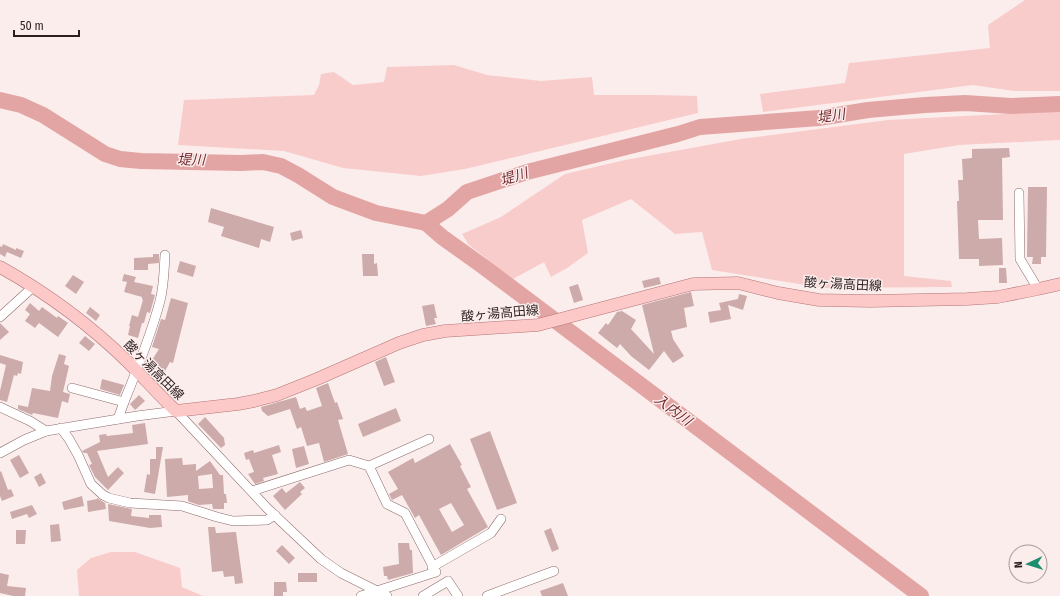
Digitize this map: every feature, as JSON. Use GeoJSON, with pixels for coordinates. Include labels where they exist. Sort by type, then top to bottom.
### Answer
{"type":"FeatureCollection","features":[{"type":"Feature","properties":{"kind":"main road","name":"酸ヶ湯高田線"},"geometry":{"type":"LineString","coordinates":[[0,267],[33,287],[87,325],[137,371],[176,412],[254,402],[277,395],[400,343],[423,335],[538,325],[693,284],[738,283],[778,293],[819,300],[870,301],[968,299],[998,296],[1060,284]]}},
{"type":"Feature","properties":{"kind":"street"},"geometry":{"type":"LineString","coordinates":[[1019,193],[1020,259],[1038,289]]}},
{"type":"Feature","properties":{"kind":"street"},"geometry":{"type":"LineString","coordinates":[[118,419],[137,371],[160,300],[164,279],[165,255]]}},
{"type":"Feature","properties":{"kind":"street"},"geometry":{"type":"LineString","coordinates":[[0,317],[33,287]]}},
{"type":"Feature","properties":{"kind":"street"},"geometry":{"type":"LineString","coordinates":[[72,388],[124,402]]}},
{"type":"Feature","properties":{"kind":"street"},"geometry":{"type":"LineString","coordinates":[[0,407],[30,421],[46,431]]}},
{"type":"Feature","properties":{"kind":"street"},"geometry":{"type":"LineString","coordinates":[[0,453],[24,440],[46,431],[118,419],[176,412],[275,515],[321,559],[341,573],[378,590],[387,596]]}},
{"type":"Feature","properties":{"kind":"street"},"geometry":{"type":"LineString","coordinates":[[61,428],[72,444],[91,484],[103,495],[109,498],[130,503],[182,506],[233,521],[267,520],[275,515]]}},
{"type":"Feature","properties":{"kind":"street"},"geometry":{"type":"LineString","coordinates":[[252,491],[349,460],[369,466],[429,438]]}},
{"type":"Feature","properties":{"kind":"street"},"geometry":{"type":"LineString","coordinates":[[361,596],[436,572],[432,567],[405,513],[387,504],[369,466]]}},
{"type":"Feature","properties":{"kind":"street"},"geometry":{"type":"LineString","coordinates":[[432,567],[491,533],[501,519]]}},
{"type":"Feature","properties":{"kind":"street"},"geometry":{"type":"LineString","coordinates":[[487,596],[554,570]]}},
{"type":"Feature","properties":{"kind":"street"},"geometry":{"type":"LineString","coordinates":[[423,596],[448,581],[458,596]]}},
{"type":"Feature","properties":{"kind":"shaded area"},"geometry":{"type":"Polygon","coordinates":[[[1025,0],[1060,0],[1060,91],[1014,91],[973,85],[763,112],[760,94],[845,83],[849,63],[990,48],[988,25],[1025,0]]]}},
{"type":"Feature","properties":{"kind":"shaded area"},"geometry":{"type":"Polygon","coordinates":[[[454,65],[487,75],[541,81],[592,77],[594,95],[697,96],[698,113],[465,169],[421,176],[343,168],[284,151],[178,145],[184,100],[314,95],[319,85],[321,74],[334,72],[353,85],[384,82],[387,67],[454,65]]]}},
{"type":"Feature","properties":{"kind":"shaded area"},"geometry":{"type":"Polygon","coordinates":[[[1060,111],[1060,140],[959,145],[904,154],[904,276],[951,281],[952,287],[824,288],[712,270],[702,232],[675,234],[631,199],[582,220],[588,253],[551,277],[544,262],[513,279],[469,245],[462,234],[501,217],[565,174],[625,160],[741,139],[888,120],[1060,111]]]}},
{"type":"Feature","properties":{"kind":"shaded area"},"geometry":{"type":"Polygon","coordinates":[[[111,552],[135,552],[180,568],[182,587],[203,596],[79,596],[77,570],[91,558],[111,552]]]}},
{"type":"Feature","properties":{"kind":"building"},"geometry":{"type":"Polygon","coordinates":[[[1009,148],[1010,157],[1002,158],[1003,220],[978,220],[979,239],[1002,238],[1003,265],[979,266],[979,259],[959,259],[957,201],[959,201],[958,180],[963,180],[962,159],[972,158],[972,149],[1009,148]]]}},
{"type":"Feature","properties":{"kind":"building"},"geometry":{"type":"Polygon","coordinates":[[[1028,187],[1047,187],[1046,257],[1041,257],[1041,264],[1032,264],[1033,257],[1027,257],[1028,187]]]}},
{"type":"Feature","properties":{"kind":"building"},"geometry":{"type":"Polygon","coordinates":[[[211,208],[274,227],[270,242],[261,239],[259,248],[221,236],[224,227],[208,222],[211,208]]]}},
{"type":"Feature","properties":{"kind":"building"},"geometry":{"type":"Polygon","coordinates":[[[301,230],[303,238],[292,241],[290,233],[301,230]]]}},
{"type":"Feature","properties":{"kind":"building"},"geometry":{"type":"Polygon","coordinates":[[[3,244],[16,250],[16,248],[24,251],[21,258],[7,252],[5,257],[0,254],[0,246],[2,247],[3,244]]]}},
{"type":"Feature","properties":{"kind":"building"},"geometry":{"type":"Polygon","coordinates":[[[153,254],[159,254],[159,263],[148,264],[148,270],[134,270],[134,258],[153,257],[153,254]]]}},
{"type":"Feature","properties":{"kind":"building"},"geometry":{"type":"Polygon","coordinates":[[[362,254],[374,254],[374,264],[377,263],[378,276],[363,276],[362,254]]]}},
{"type":"Feature","properties":{"kind":"building"},"geometry":{"type":"Polygon","coordinates":[[[180,261],[196,266],[193,277],[177,272],[180,261]]]}},
{"type":"Feature","properties":{"kind":"building"},"geometry":{"type":"Polygon","coordinates":[[[999,268],[1006,268],[1007,283],[999,283],[999,268]]]}},
{"type":"Feature","properties":{"kind":"building"},"geometry":{"type":"Polygon","coordinates":[[[124,274],[136,277],[134,282],[153,286],[151,294],[155,295],[150,313],[147,312],[138,338],[128,335],[129,326],[132,315],[138,317],[143,300],[142,297],[124,292],[127,282],[122,281],[124,274]]]}},
{"type":"Feature","properties":{"kind":"building"},"geometry":{"type":"Polygon","coordinates":[[[73,275],[84,282],[76,294],[65,286],[73,275]]]}},
{"type":"Feature","properties":{"kind":"building"},"geometry":{"type":"Polygon","coordinates":[[[659,277],[661,284],[644,288],[642,281],[659,277]]]}},
{"type":"Feature","properties":{"kind":"building"},"geometry":{"type":"Polygon","coordinates":[[[578,284],[583,300],[574,303],[569,287],[578,284]]]}},
{"type":"Feature","properties":{"kind":"building"},"geometry":{"type":"Polygon","coordinates":[[[691,292],[694,306],[684,308],[687,327],[671,331],[673,339],[684,356],[673,363],[664,351],[649,370],[631,356],[620,344],[617,348],[598,333],[606,323],[608,325],[617,312],[622,311],[636,320],[631,329],[654,354],[642,305],[691,292]]]}},
{"type":"Feature","properties":{"kind":"building"},"geometry":{"type":"Polygon","coordinates":[[[739,294],[747,296],[743,310],[728,305],[731,319],[710,323],[708,312],[721,310],[719,303],[738,299],[739,294]]]}},
{"type":"Feature","properties":{"kind":"building"},"geometry":{"type":"Polygon","coordinates":[[[171,298],[188,303],[173,363],[170,362],[164,373],[149,365],[159,349],[152,347],[161,319],[165,320],[171,298]]]}},
{"type":"Feature","properties":{"kind":"building"},"geometry":{"type":"Polygon","coordinates":[[[30,303],[39,311],[42,307],[57,318],[58,316],[68,323],[58,337],[39,323],[35,328],[25,321],[30,314],[25,310],[30,303]]]}},
{"type":"Feature","properties":{"kind":"building"},"geometry":{"type":"Polygon","coordinates":[[[434,304],[437,318],[434,318],[436,324],[426,326],[422,306],[434,304]]]}},
{"type":"Feature","properties":{"kind":"building"},"geometry":{"type":"Polygon","coordinates":[[[90,307],[100,315],[96,321],[86,313],[90,307]]]}},
{"type":"Feature","properties":{"kind":"building"},"geometry":{"type":"Polygon","coordinates":[[[0,323],[9,332],[0,340],[0,323]]]}},
{"type":"Feature","properties":{"kind":"building"},"geometry":{"type":"Polygon","coordinates":[[[85,336],[95,344],[89,351],[79,343],[85,336]]]}},
{"type":"Feature","properties":{"kind":"building"},"geometry":{"type":"Polygon","coordinates":[[[59,354],[66,356],[64,364],[69,366],[63,392],[70,394],[68,403],[62,401],[58,418],[33,413],[32,415],[18,409],[18,405],[28,407],[32,388],[50,391],[52,376],[59,354]]]}},
{"type":"Feature","properties":{"kind":"building"},"geometry":{"type":"Polygon","coordinates":[[[0,355],[23,362],[21,374],[18,373],[17,376],[14,375],[7,402],[0,400],[0,391],[6,365],[0,363],[0,355]]]}},
{"type":"Feature","properties":{"kind":"building"},"geometry":{"type":"Polygon","coordinates":[[[386,357],[395,382],[384,386],[375,362],[386,357]]]}},
{"type":"Feature","properties":{"kind":"building"},"geometry":{"type":"Polygon","coordinates":[[[102,379],[124,385],[120,395],[100,389],[102,379]]]}},
{"type":"Feature","properties":{"kind":"building"},"geometry":{"type":"Polygon","coordinates":[[[328,383],[335,403],[337,402],[343,419],[338,420],[348,454],[324,462],[319,443],[307,446],[301,427],[297,429],[290,409],[268,416],[262,411],[261,407],[296,397],[300,409],[305,407],[307,411],[322,406],[316,388],[328,383]]]}},
{"type":"Feature","properties":{"kind":"building"},"geometry":{"type":"Polygon","coordinates":[[[139,395],[145,401],[135,410],[130,404],[139,395]]]}},
{"type":"Feature","properties":{"kind":"building"},"geometry":{"type":"Polygon","coordinates":[[[396,408],[401,421],[363,437],[358,424],[396,408]]]}},
{"type":"Feature","properties":{"kind":"building"},"geometry":{"type":"Polygon","coordinates":[[[205,417],[224,438],[225,445],[221,448],[198,424],[205,417]]]}},
{"type":"Feature","properties":{"kind":"building"},"geometry":{"type":"Polygon","coordinates":[[[145,423],[148,444],[97,451],[108,477],[118,467],[124,473],[108,490],[95,477],[89,465],[92,464],[87,453],[82,451],[100,442],[99,435],[106,434],[107,436],[133,433],[132,425],[145,423]]]}},
{"type":"Feature","properties":{"kind":"building"},"geometry":{"type":"Polygon","coordinates":[[[490,431],[517,503],[497,510],[470,439],[490,431]]]}},
{"type":"Feature","properties":{"kind":"building"},"geometry":{"type":"Polygon","coordinates":[[[450,444],[462,465],[460,466],[471,487],[467,489],[488,527],[441,555],[419,515],[415,518],[402,495],[392,500],[389,494],[398,489],[388,472],[413,458],[415,463],[450,444]],[[451,503],[439,509],[452,532],[464,525],[451,503]]]}},
{"type":"Feature","properties":{"kind":"building"},"geometry":{"type":"Polygon","coordinates":[[[279,445],[281,452],[272,455],[278,474],[263,478],[264,481],[255,484],[248,474],[254,472],[249,459],[246,460],[244,453],[253,450],[254,453],[279,445]]]}},
{"type":"Feature","properties":{"kind":"building"},"geometry":{"type":"Polygon","coordinates":[[[304,446],[309,464],[296,468],[292,449],[304,446]]]}},
{"type":"Feature","properties":{"kind":"building"},"geometry":{"type":"Polygon","coordinates":[[[156,447],[163,447],[155,494],[144,492],[147,474],[150,475],[150,459],[156,459],[156,447]]]}},
{"type":"Feature","properties":{"kind":"building"},"geometry":{"type":"Polygon","coordinates":[[[19,455],[29,473],[20,478],[10,460],[19,455]]]}},
{"type":"Feature","properties":{"kind":"building"},"geometry":{"type":"Polygon","coordinates":[[[182,458],[183,465],[196,464],[196,471],[210,461],[220,475],[223,475],[224,494],[226,494],[227,503],[224,503],[224,509],[213,509],[212,504],[199,505],[190,502],[188,501],[188,495],[167,497],[165,459],[182,458]],[[212,474],[198,476],[199,489],[213,488],[212,474]]]}},
{"type":"Feature","properties":{"kind":"building"},"geometry":{"type":"Polygon","coordinates":[[[1,471],[8,490],[11,489],[14,496],[2,501],[0,496],[1,471]]]}},
{"type":"Feature","properties":{"kind":"building"},"geometry":{"type":"Polygon","coordinates":[[[41,473],[46,483],[39,487],[34,477],[41,473]]]}},
{"type":"Feature","properties":{"kind":"building"},"geometry":{"type":"Polygon","coordinates":[[[300,482],[305,488],[300,492],[302,494],[285,510],[273,496],[282,488],[286,493],[300,482]]]}},
{"type":"Feature","properties":{"kind":"building"},"geometry":{"type":"Polygon","coordinates":[[[82,496],[84,506],[64,510],[62,502],[82,496]]]}},
{"type":"Feature","properties":{"kind":"building"},"geometry":{"type":"Polygon","coordinates":[[[97,498],[105,503],[106,509],[88,512],[87,501],[97,498]]]}},
{"type":"Feature","properties":{"kind":"building"},"geometry":{"type":"Polygon","coordinates":[[[108,504],[132,509],[131,516],[149,518],[149,515],[161,515],[162,527],[150,528],[109,521],[108,504]]]}},
{"type":"Feature","properties":{"kind":"building"},"geometry":{"type":"Polygon","coordinates":[[[32,505],[37,514],[29,518],[27,514],[12,519],[10,512],[32,505]]]}},
{"type":"Feature","properties":{"kind":"building"},"geometry":{"type":"Polygon","coordinates":[[[59,524],[61,541],[51,542],[50,525],[59,524]]]}},
{"type":"Feature","properties":{"kind":"building"},"geometry":{"type":"Polygon","coordinates":[[[208,527],[215,527],[216,533],[236,532],[243,583],[235,584],[234,576],[224,577],[223,571],[212,572],[208,527]]]}},
{"type":"Feature","properties":{"kind":"building"},"geometry":{"type":"Polygon","coordinates":[[[551,528],[559,549],[552,552],[544,531],[551,528]]]}},
{"type":"Feature","properties":{"kind":"building"},"geometry":{"type":"Polygon","coordinates":[[[16,530],[26,530],[25,544],[16,544],[16,530]]]}},
{"type":"Feature","properties":{"kind":"building"},"geometry":{"type":"Polygon","coordinates":[[[398,543],[409,543],[410,550],[412,550],[413,573],[388,580],[387,576],[384,576],[383,567],[399,564],[398,543]]]}},
{"type":"Feature","properties":{"kind":"building"},"geometry":{"type":"Polygon","coordinates":[[[282,545],[295,558],[289,564],[276,551],[282,545]]]}},
{"type":"Feature","properties":{"kind":"building"},"geometry":{"type":"Polygon","coordinates":[[[0,573],[9,575],[7,586],[26,588],[25,596],[13,596],[0,593],[0,573]]]}},
{"type":"Feature","properties":{"kind":"building"},"geometry":{"type":"Polygon","coordinates":[[[298,573],[317,573],[317,582],[298,582],[298,573]]]}},
{"type":"Feature","properties":{"kind":"building"},"geometry":{"type":"Polygon","coordinates":[[[274,582],[286,582],[287,592],[283,592],[283,596],[274,596],[274,582]]]}},
{"type":"Feature","properties":{"kind":"building"},"geometry":{"type":"Polygon","coordinates":[[[563,583],[568,596],[542,596],[540,591],[563,583]]]}},
{"type":"Feature","properties":{"kind":"waterway","name":"堤川"},"geometry":{"type":"LineString","coordinates":[[0,100],[21,105],[43,115],[105,154],[120,159],[141,161],[263,162],[281,166],[333,197],[376,213],[426,223],[448,209],[467,192],[527,172],[678,134],[700,127],[819,118],[868,110],[925,105],[965,103],[1011,106],[1060,104]]}},
{"type":"Feature","properties":{"kind":"waterway","name":"入内川"},"geometry":{"type":"LineString","coordinates":[[426,223],[442,237],[921,596]]}}]}
